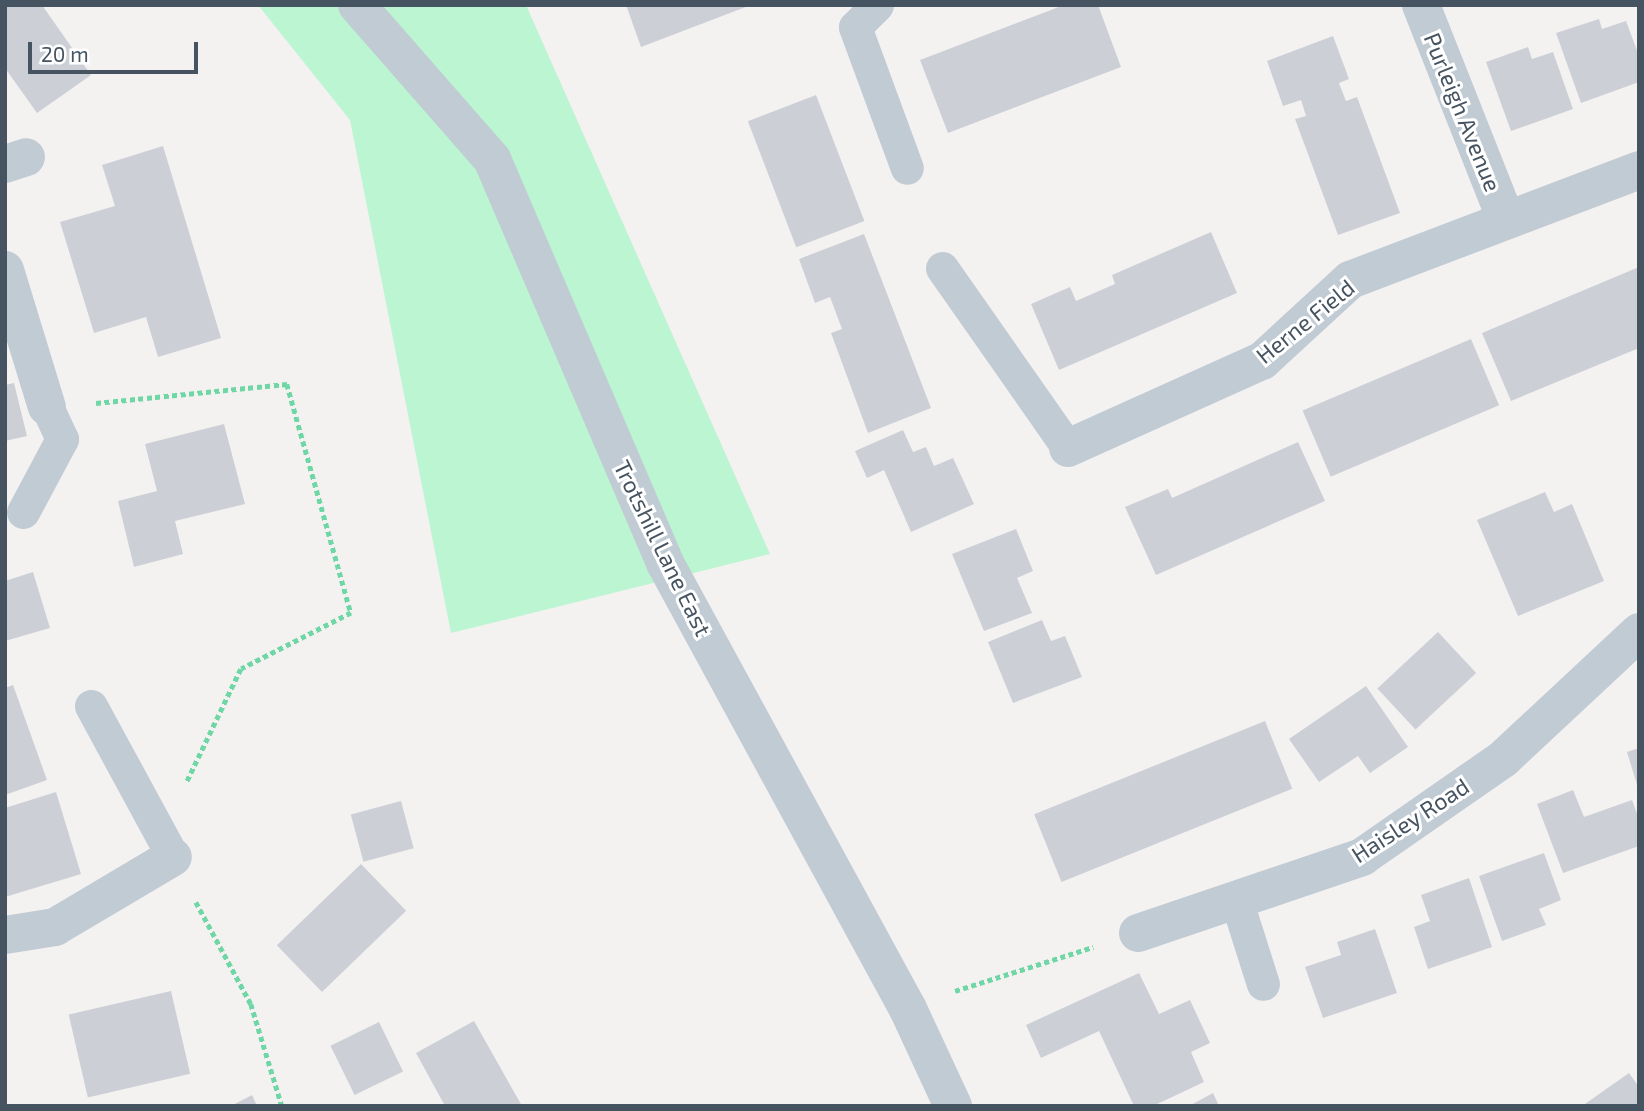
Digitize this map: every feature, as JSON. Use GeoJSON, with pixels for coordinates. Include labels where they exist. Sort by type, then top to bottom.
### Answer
{"type":"FeatureCollection","features":[{"type":"Feature","properties":{"kind":"street","name":"Trotshill Lane East"},"geometry":{"type":"LineString","coordinates":[[357,5],[492,159],[666,564],[908,1009],[953,1106]]}},
{"type":"Feature","properties":{"kind":"street","name":"Purleigh Avenue"},"geometry":{"type":"LineString","coordinates":[[1421,5],[1506,219]]}},
{"type":"Feature","properties":{"kind":"street","name":"Herne Field"},"geometry":{"type":"LineString","coordinates":[[1068,448],[1262,361],[1350,280],[1639,170]]}},
{"type":"Feature","properties":{"kind":"street"},"geometry":{"type":"LineString","coordinates":[[5,270],[47,407]]}},
{"type":"Feature","properties":{"kind":"street","name":"Haisley Road"},"geometry":{"type":"LineString","coordinates":[[1138,933],[1362,857],[1503,759],[1639,632]]}},
{"type":"Feature","properties":{"kind":"street"},"geometry":{"type":"LineString","coordinates":[[5,935],[55,927],[173,857]]}},
{"type":"Feature","properties":{"kind":"lane"},"geometry":{"type":"LineString","coordinates":[[877,5],[855,27],[906,168]]}},
{"type":"Feature","properties":{"kind":"lane"},"geometry":{"type":"LineString","coordinates":[[942,268],[1068,448]]}},
{"type":"Feature","properties":{"kind":"lane"},"geometry":{"type":"LineString","coordinates":[[23,512],[62,439],[47,407]]}},
{"type":"Feature","properties":{"kind":"lane"},"geometry":{"type":"LineString","coordinates":[[91,706],[173,857]]}},
{"type":"Feature","properties":{"kind":"lane"},"geometry":{"type":"LineString","coordinates":[[1236,899],[1263,984]]}},
{"type":"Feature","properties":{"kind":"path"},"geometry":{"type":"LineString","coordinates":[[47,407],[287,384],[351,613],[241,669],[169,819],[173,857],[251,1004],[282,1106]]}},
{"type":"Feature","properties":{"kind":"path"},"geometry":{"type":"LineString","coordinates":[[908,1009],[1138,933]]}},
{"type":"Feature","properties":{"kind":"green space"},"geometry":{"type":"Polygon","coordinates":[[[258,5],[526,5],[770,554],[451,633],[350,120],[258,5]]]}},
{"type":"Feature","properties":{"kind":"building"},"geometry":{"type":"Polygon","coordinates":[[[5,5],[42,5],[91,75],[37,113],[5,68],[5,5]]]}},
{"type":"Feature","properties":{"kind":"building"},"geometry":{"type":"Polygon","coordinates":[[[626,5],[751,5],[641,47],[626,5]]]}},
{"type":"Feature","properties":{"kind":"building"},"geometry":{"type":"Polygon","coordinates":[[[1064,5],[1098,5],[1121,67],[948,133],[920,60],[1064,5]]]}},
{"type":"Feature","properties":{"kind":"building"},"geometry":{"type":"Polygon","coordinates":[[[1599,19],[1602,29],[1626,21],[1639,56],[1639,82],[1581,103],[1556,33],[1599,19]]]}},
{"type":"Feature","properties":{"kind":"building"},"geometry":{"type":"Polygon","coordinates":[[[1333,36],[1349,79],[1339,83],[1346,101],[1357,97],[1400,213],[1338,235],[1295,119],[1306,116],[1301,100],[1283,106],[1267,61],[1333,36]]]}},
{"type":"Feature","properties":{"kind":"building"},"geometry":{"type":"Polygon","coordinates":[[[1528,47],[1532,59],[1553,52],[1573,109],[1511,131],[1486,62],[1528,47]]]}},
{"type":"Feature","properties":{"kind":"building"},"geometry":{"type":"Polygon","coordinates":[[[816,95],[864,221],[796,247],[748,121],[816,95]]]}},
{"type":"Feature","properties":{"kind":"building"},"geometry":{"type":"Polygon","coordinates":[[[163,146],[221,338],[158,357],[146,317],[94,333],[60,222],[115,206],[102,165],[163,146]]]}},
{"type":"Feature","properties":{"kind":"building"},"geometry":{"type":"Polygon","coordinates":[[[1211,232],[1237,293],[1059,370],[1031,304],[1070,287],[1076,301],[1115,284],[1112,275],[1211,232]]]}},
{"type":"Feature","properties":{"kind":"building"},"geometry":{"type":"Polygon","coordinates":[[[864,234],[931,408],[868,433],[831,333],[842,329],[830,297],[815,303],[799,259],[864,234]]]}},
{"type":"Feature","properties":{"kind":"building"},"geometry":{"type":"Polygon","coordinates":[[[1639,267],[1639,348],[1511,401],[1482,333],[1639,267]]]}},
{"type":"Feature","properties":{"kind":"building"},"geometry":{"type":"Polygon","coordinates":[[[1471,339],[1499,405],[1331,477],[1303,411],[1471,339]]]}},
{"type":"Feature","properties":{"kind":"building"},"geometry":{"type":"Polygon","coordinates":[[[14,383],[27,436],[5,441],[5,385],[14,383]]]}},
{"type":"Feature","properties":{"kind":"building"},"geometry":{"type":"Polygon","coordinates":[[[224,424],[245,504],[175,521],[183,554],[134,567],[118,501],[157,491],[145,444],[224,424]]]}},
{"type":"Feature","properties":{"kind":"building"},"geometry":{"type":"Polygon","coordinates":[[[903,430],[913,452],[926,447],[934,466],[953,458],[974,504],[911,532],[884,470],[867,478],[855,451],[903,430]]]}},
{"type":"Feature","properties":{"kind":"building"},"geometry":{"type":"Polygon","coordinates":[[[1298,442],[1325,501],[1156,575],[1125,507],[1168,489],[1172,498],[1298,442]]]}},
{"type":"Feature","properties":{"kind":"building"},"geometry":{"type":"Polygon","coordinates":[[[1545,492],[1554,512],[1572,504],[1604,581],[1518,616],[1477,520],[1545,492]]]}},
{"type":"Feature","properties":{"kind":"building"},"geometry":{"type":"Polygon","coordinates":[[[1016,529],[1033,571],[1017,578],[1032,613],[984,631],[952,554],[1016,529]]]}},
{"type":"Feature","properties":{"kind":"building"},"geometry":{"type":"Polygon","coordinates":[[[33,572],[50,628],[5,641],[5,581],[33,572]]]}},
{"type":"Feature","properties":{"kind":"building"},"geometry":{"type":"Polygon","coordinates":[[[1042,620],[1051,641],[1065,636],[1082,677],[1013,703],[988,642],[1042,620]]]}},
{"type":"Feature","properties":{"kind":"building"},"geometry":{"type":"Polygon","coordinates":[[[1438,632],[1476,673],[1415,730],[1377,689],[1438,632]]]}},
{"type":"Feature","properties":{"kind":"building"},"geometry":{"type":"Polygon","coordinates":[[[13,685],[47,780],[5,795],[5,688],[13,685]]]}},
{"type":"Feature","properties":{"kind":"building"},"geometry":{"type":"Polygon","coordinates":[[[1366,686],[1408,747],[1370,773],[1358,756],[1319,782],[1289,739],[1366,686]]]}},
{"type":"Feature","properties":{"kind":"building"},"geometry":{"type":"Polygon","coordinates":[[[1265,721],[1292,789],[1061,882],[1034,814],[1265,721]]]}},
{"type":"Feature","properties":{"kind":"building"},"geometry":{"type":"Polygon","coordinates":[[[1639,748],[1639,788],[1638,788],[1627,752],[1639,748]]]}},
{"type":"Feature","properties":{"kind":"building"},"geometry":{"type":"Polygon","coordinates":[[[1573,790],[1584,817],[1632,800],[1639,819],[1639,846],[1563,873],[1537,804],[1573,790]]]}},
{"type":"Feature","properties":{"kind":"building"},"geometry":{"type":"Polygon","coordinates":[[[56,792],[81,874],[5,897],[5,808],[56,792]]]}},
{"type":"Feature","properties":{"kind":"building"},"geometry":{"type":"Polygon","coordinates":[[[401,801],[414,848],[363,862],[351,814],[401,801]]]}},
{"type":"Feature","properties":{"kind":"building"},"geometry":{"type":"Polygon","coordinates":[[[1544,853],[1561,900],[1539,909],[1546,925],[1502,941],[1479,876],[1544,853]]]}},
{"type":"Feature","properties":{"kind":"building"},"geometry":{"type":"Polygon","coordinates":[[[361,864],[406,911],[322,992],[277,945],[361,864]]]}},
{"type":"Feature","properties":{"kind":"building"},"geometry":{"type":"Polygon","coordinates":[[[1469,878],[1492,947],[1428,969],[1414,927],[1430,921],[1421,895],[1469,878]]]}},
{"type":"Feature","properties":{"kind":"building"},"geometry":{"type":"Polygon","coordinates":[[[1375,929],[1397,993],[1323,1018],[1305,967],[1341,955],[1337,942],[1375,929]]]}},
{"type":"Feature","properties":{"kind":"building"},"geometry":{"type":"Polygon","coordinates":[[[1139,973],[1159,1014],[1190,1000],[1210,1043],[1191,1052],[1204,1082],[1153,1106],[1134,1106],[1099,1031],[1041,1058],[1026,1025],[1139,973]]]}},
{"type":"Feature","properties":{"kind":"building"},"geometry":{"type":"Polygon","coordinates":[[[171,991],[190,1074],[88,1097],[69,1015],[171,991]]]}},
{"type":"Feature","properties":{"kind":"building"},"geometry":{"type":"Polygon","coordinates":[[[474,1021],[522,1106],[445,1106],[416,1053],[474,1021]]]}},
{"type":"Feature","properties":{"kind":"building"},"geometry":{"type":"Polygon","coordinates":[[[379,1022],[403,1071],[355,1095],[330,1046],[379,1022]]]}},
{"type":"Feature","properties":{"kind":"building"},"geometry":{"type":"Polygon","coordinates":[[[1629,1073],[1639,1087],[1639,1106],[1582,1106],[1629,1073]]]}},
{"type":"Feature","properties":{"kind":"building"},"geometry":{"type":"Polygon","coordinates":[[[1213,1093],[1219,1106],[1189,1106],[1213,1093]]]}},
{"type":"Feature","properties":{"kind":"building"},"geometry":{"type":"Polygon","coordinates":[[[252,1095],[257,1106],[231,1106],[252,1095]]]}}]}
